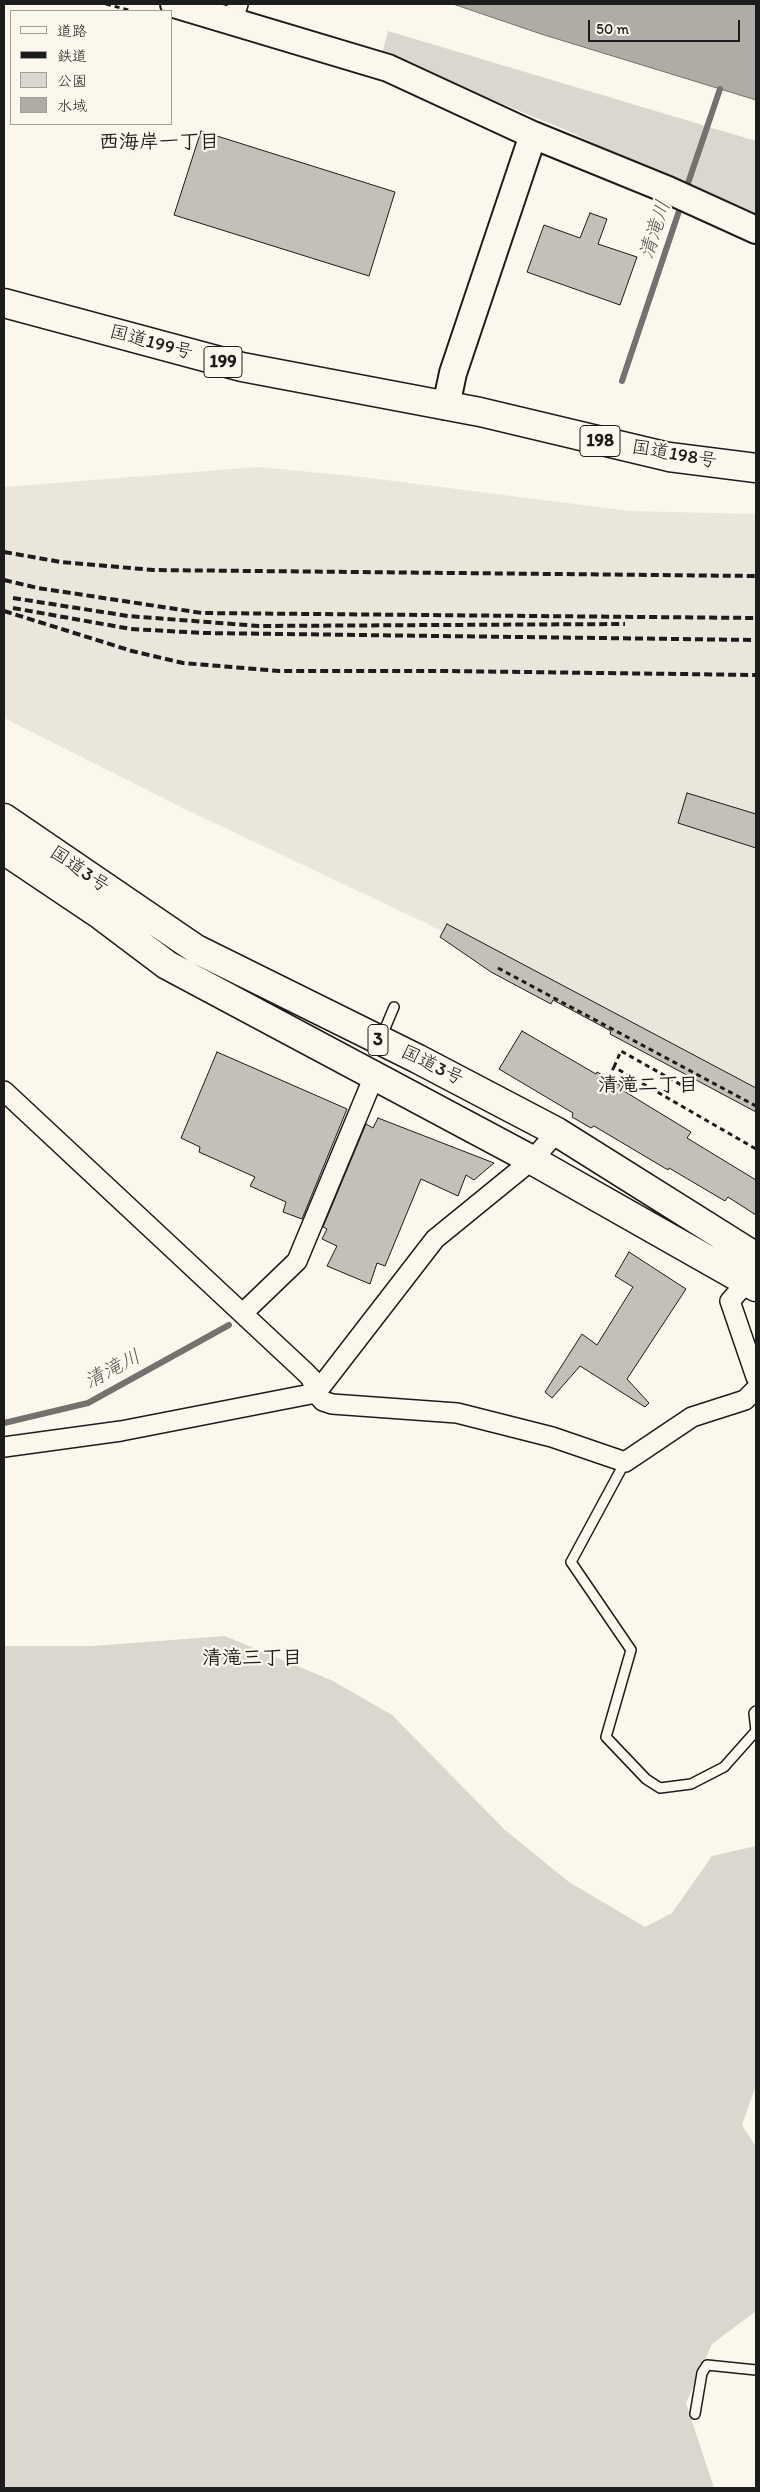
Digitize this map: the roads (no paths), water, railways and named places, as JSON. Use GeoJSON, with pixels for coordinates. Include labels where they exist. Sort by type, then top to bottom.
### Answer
{"type":"FeatureCollection","features":[{"type":"Feature","properties":{"kind":"highway","name":"国道199号"},"geometry":{"type":"LineString","coordinates":[[4,303],[242,367],[446,406]]}},
{"type":"Feature","properties":{"kind":"highway","name":"国道198号"},"geometry":{"type":"LineString","coordinates":[[446,406],[669,457],[756,468]]}},
{"type":"Feature","properties":{"kind":"highway","name":"国道3号"},"geometry":{"type":"LineString","coordinates":[[4,818],[196,949],[481,1091],[557,1132],[756,1257]]}},
{"type":"Feature","properties":{"kind":"highway","name":"国道3号"},"geometry":{"type":"LineString","coordinates":[[4,850],[102,916],[167,965],[375,1074],[532,1160],[751,1285]]}},
{"type":"Feature","properties":{"kind":"street"},"geometry":{"type":"LineString","coordinates":[[174,4],[235,13],[388,68],[533,135],[668,190],[756,230]]}},
{"type":"Feature","properties":{"kind":"street"},"geometry":{"type":"LineString","coordinates":[[446,406],[453,373],[533,135]]}},
{"type":"Feature","properties":{"kind":"street"},"geometry":{"type":"LineString","coordinates":[[243,1313],[297,1261],[375,1074]]}},
{"type":"Feature","properties":{"kind":"street"},"geometry":{"type":"LineString","coordinates":[[4,1091],[304,1371],[310,1378],[316,1393],[323,1401],[332,1404],[457,1413],[552,1437],[625,1462],[692,1417],[745,1400],[756,1389]]}},
{"type":"Feature","properties":{"kind":"street"},"geometry":{"type":"LineString","coordinates":[[4,1447],[121,1431],[316,1393],[435,1239],[532,1160],[557,1132]]}},
{"type":"Feature","properties":{"kind":"street"},"geometry":{"type":"LineString","coordinates":[[751,1285],[730,1301],[756,1377]]}},
{"type":"Feature","properties":{"kind":"lane"},"geometry":{"type":"LineString","coordinates":[[380,1040],[394,1006]]}},
{"type":"Feature","properties":{"kind":"lane"},"geometry":{"type":"LineString","coordinates":[[625,1462],[571,1562],[632,1650],[606,1737],[646,1779],[660,1788],[691,1784],[724,1766],[750,1738],[756,1731],[754,1713],[756,1711]]}},
{"type":"Feature","properties":{"kind":"lane"},"geometry":{"type":"LineString","coordinates":[[694,2414],[702,2373],[707,2365],[756,2370]]}},
{"type":"Feature","properties":{"kind":"water"},"geometry":{"type":"Polygon","coordinates":[[[453,4],[756,4],[756,100],[541,34],[453,4]]]}},
{"type":"Feature","properties":{"kind":"waterway","name":"清滝川"},"geometry":{"type":"LineString","coordinates":[[685,192],[720,89]]}},
{"type":"Feature","properties":{"kind":"waterway","name":"清滝川"},"geometry":{"type":"LineString","coordinates":[[622,381],[682,202]]}},
{"type":"Feature","properties":{"kind":"waterway","name":"清滝川"},"geometry":{"type":"LineString","coordinates":[[4,1423],[88,1403],[229,1325]]}},
{"type":"Feature","properties":{"kind":"railway"},"geometry":{"type":"LineString","coordinates":[[4,552],[61,562],[153,570],[756,576]]}},
{"type":"Feature","properties":{"kind":"railway"},"geometry":{"type":"LineString","coordinates":[[4,580],[38,588],[202,613],[756,618]]}},
{"type":"Feature","properties":{"kind":"railway"},"geometry":{"type":"LineString","coordinates":[[13,598],[128,616],[259,626],[625,624]]}},
{"type":"Feature","properties":{"kind":"railway"},"geometry":{"type":"LineString","coordinates":[[13,608],[131,629],[203,633],[756,640]]}},
{"type":"Feature","properties":{"kind":"railway"},"geometry":{"type":"LineString","coordinates":[[4,611],[132,651],[183,663],[279,671],[756,675]]}},
{"type":"Feature","properties":{"kind":"district","name":"西海岸一丁目"},"geometry":{"type":"Point","coordinates":[159,143]}},
{"type":"Feature","properties":{"kind":"district","name":"清滝二丁目"},"geometry":{"type":"Point","coordinates":[648,1086]}},
{"type":"Feature","properties":{"kind":"district","name":"清滝三丁目"},"geometry":{"type":"Point","coordinates":[252,1659]}}]}
